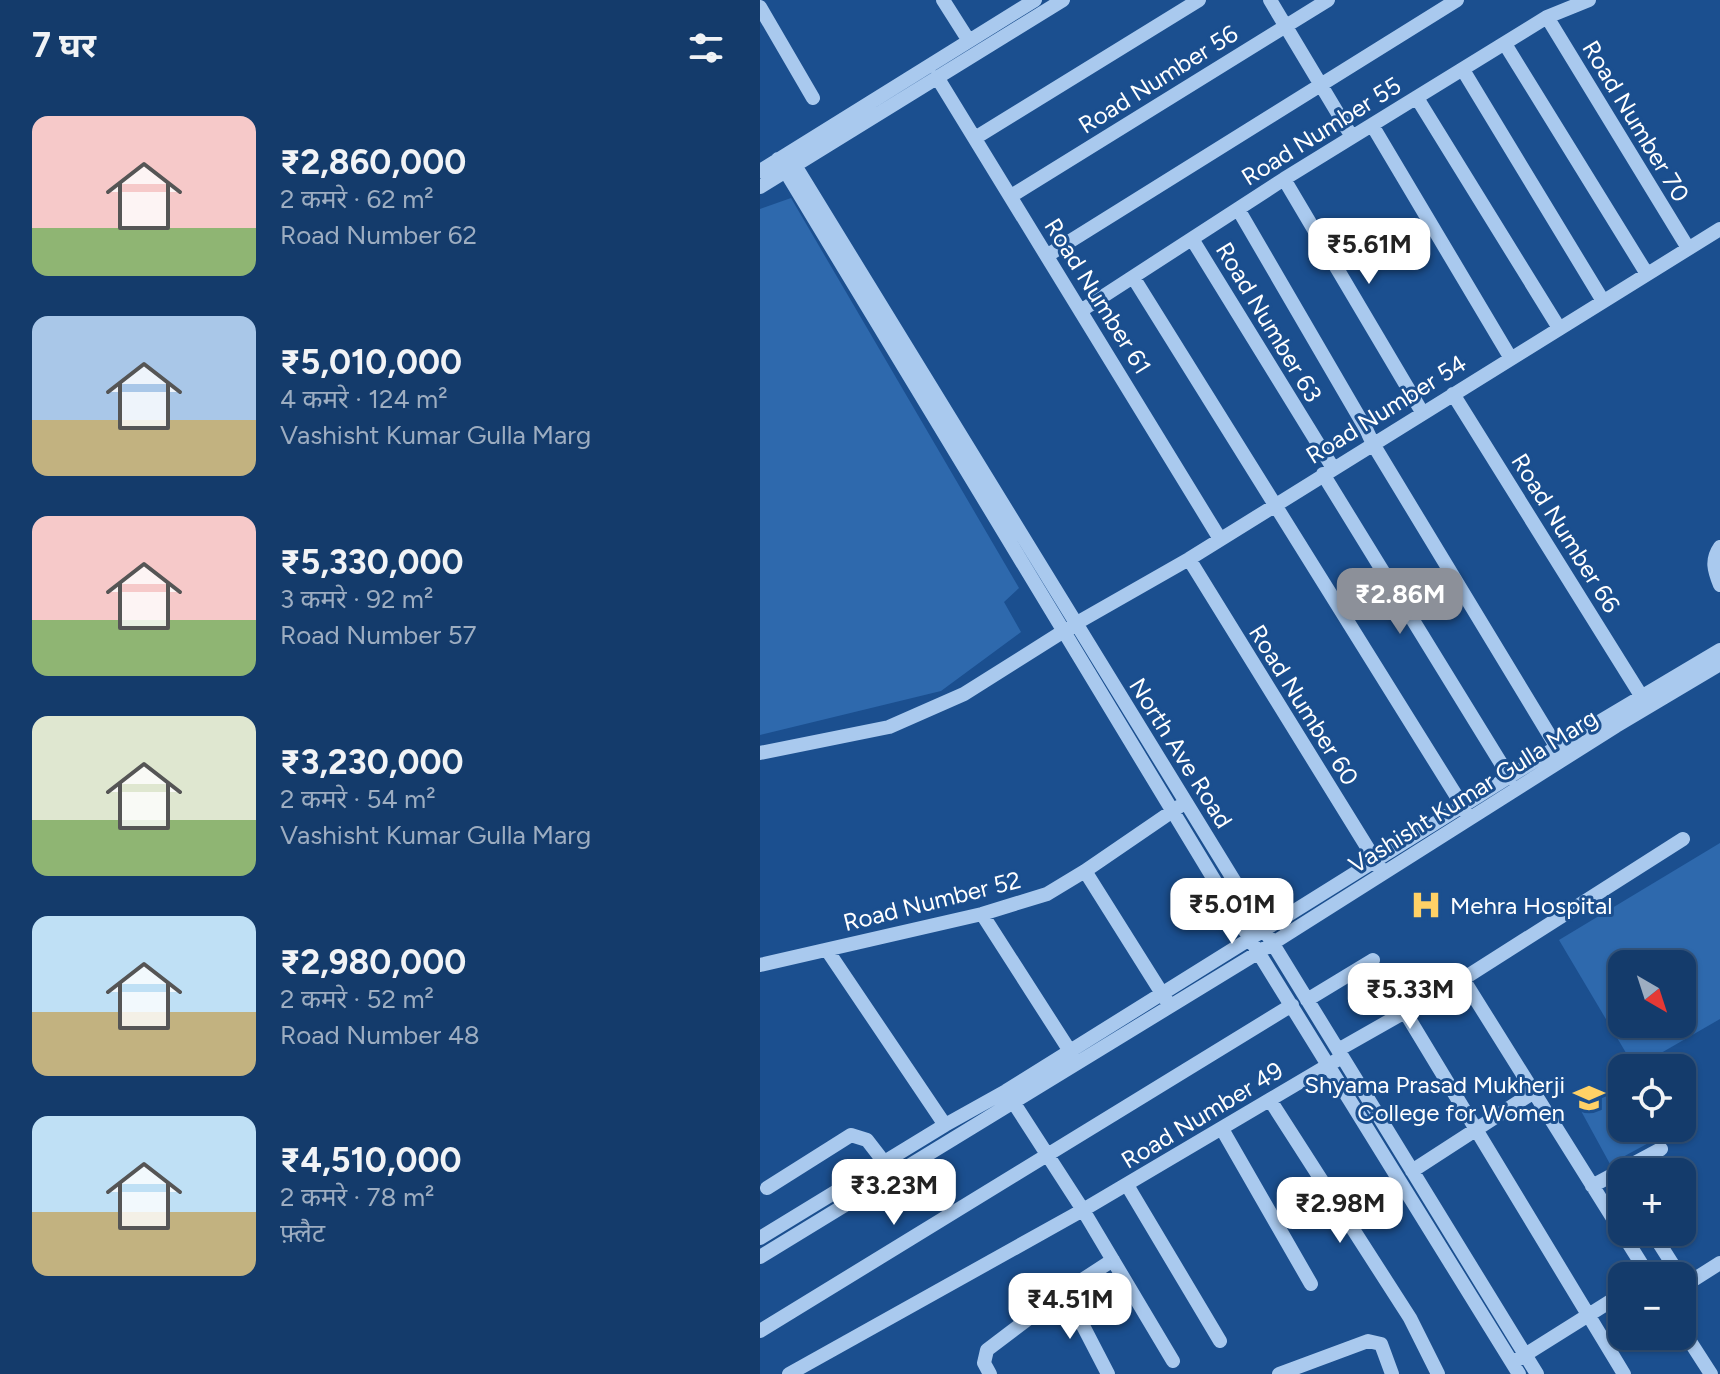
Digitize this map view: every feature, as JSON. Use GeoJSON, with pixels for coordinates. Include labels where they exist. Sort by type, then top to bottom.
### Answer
{"type":"FeatureCollection","features":[{"type":"Feature","properties":{"kind":"street"},"geometry":{"type":"LineString","coordinates":[[943,0],[969,41]]}},
{"type":"Feature","properties":{"kind":"street"},"geometry":{"type":"LineString","coordinates":[[760,187],[787,163],[1063,0]]}},
{"type":"Feature","properties":{"kind":"street"},"geometry":{"type":"LineString","coordinates":[[975,138],[1199,0]]}},
{"type":"Feature","properties":{"kind":"street"},"geometry":{"type":"LineString","coordinates":[[1270,0],[1352,137]]}},
{"type":"Feature","properties":{"kind":"street","name":"Road Number 56"},"geometry":{"type":"LineString","coordinates":[[1011,196],[1328,0]]}},
{"type":"Feature","properties":{"kind":"street"},"geometry":{"type":"LineString","coordinates":[[1048,255],[1457,0]]}},
{"type":"Feature","properties":{"kind":"street","name":"Road Number 55"},"geometry":{"type":"LineString","coordinates":[[1082,310],[1284,179],[1547,17],[1589,0]]}},
{"type":"Feature","properties":{"kind":"street"},"geometry":{"type":"LineString","coordinates":[[844,128],[1030,1]]}},
{"type":"Feature","properties":{"kind":"street"},"geometry":{"type":"LineString","coordinates":[[760,7],[764,23],[813,98]]}},
{"type":"Feature","properties":{"kind":"street","name":"Road Number 70"},"geometry":{"type":"LineString","coordinates":[[1547,17],[1688,248]]}},
{"type":"Feature","properties":{"kind":"street"},"geometry":{"type":"LineString","coordinates":[[1505,44],[1647,274]]}},
{"type":"Feature","properties":{"kind":"street"},"geometry":{"type":"LineString","coordinates":[[1463,70],[1603,301]]}},
{"type":"Feature","properties":{"kind":"street","name":"Road Number 61"},"geometry":{"type":"LineString","coordinates":[[937,77],[1220,539]]}},
{"type":"Feature","properties":{"kind":"street"},"geometry":{"type":"LineString","coordinates":[[1417,98],[1559,328]]}},
{"type":"Feature","properties":{"kind":"street"},"geometry":{"type":"LineString","coordinates":[[1372,125],[1510,357]]}},
{"type":"Feature","properties":{"kind":"street"},"geometry":{"type":"LineString","coordinates":[[760,171],[787,163]]}},
{"type":"Feature","properties":{"kind":"street","name":"North Ave Road"},"geometry":{"type":"LineString","coordinates":[[787,163],[1179,806],[1269,937],[1337,1057],[1412,1171],[1519,1364],[1537,1374]]}},
{"type":"Feature","properties":{"kind":"street"},"geometry":{"type":"LineString","coordinates":[[1284,179],[1422,412]]}},
{"type":"Feature","properties":{"kind":"street"},"geometry":{"type":"LineString","coordinates":[[1238,209],[1373,444],[1561,753]]}},
{"type":"Feature","properties":{"kind":"street","name":"Road Number 54"},"geometry":{"type":"LineString","coordinates":[[760,753],[889,727],[964,694],[1070,627],[1189,559],[1720,229]]}},
{"type":"Feature","properties":{"kind":"street","name":"Road Number 63"},"geometry":{"type":"LineString","coordinates":[[1192,239],[1510,778]]}},
{"type":"Feature","properties":{"kind":"street"},"geometry":{"type":"LineString","coordinates":[[1133,277],[1466,812]]}},
{"type":"Feature","properties":{"kind":"street","name":"Road Number 66"},"geometry":{"type":"LineString","coordinates":[[1453,394],[1645,701]]}},
{"type":"Feature","properties":{"kind":"street"},"geometry":{"type":"LineString","coordinates":[[1720,547],[1714,559],[1714,569],[1720,585]]}},
{"type":"Feature","properties":{"kind":"street","name":"Road Number 60"},"geometry":{"type":"LineString","coordinates":[[1189,559],[1379,868]]}},
{"type":"Feature","properties":{"kind":"street","name":"Vashisht Kumar Gulla Marg"},"geometry":{"type":"LineString","coordinates":[[760,1257],[1009,1096],[1166,1001],[1259,952],[1269,937],[1645,701],[1720,650]]}},
{"type":"Feature","properties":{"kind":"street","name":"Vashisht Kumar Gulla Marg"},"geometry":{"type":"LineString","coordinates":[[1645,701],[1720,664]]}},
{"type":"Feature","properties":{"kind":"street","name":"Vashisht Kumar Gulla Marg"},"geometry":{"type":"LineString","coordinates":[[1466,812],[1510,778],[1561,753]]}},
{"type":"Feature","properties":{"kind":"street"},"geometry":{"type":"LineString","coordinates":[[1179,806],[1250,939],[1292,1005],[1337,1057],[1519,1364],[1608,1303]]}},
{"type":"Feature","properties":{"kind":"street","name":"Road Number 52"},"geometry":{"type":"LineString","coordinates":[[760,965],[982,914],[1047,894],[1179,806]]}},
{"type":"Feature","properties":{"kind":"street","name":"Road Number 49"},"geometry":{"type":"LineString","coordinates":[[789,1374],[1222,1129],[1683,839]]}},
{"type":"Feature","properties":{"kind":"street"},"geometry":{"type":"LineString","coordinates":[[1085,871],[1166,1001]]}},
{"type":"Feature","properties":{"kind":"street"},"geometry":{"type":"LineString","coordinates":[[982,914],[1074,1057]]}},
{"type":"Feature","properties":{"kind":"street","name":"Vashisht Kumar Gulla Marg"},"geometry":{"type":"LineString","coordinates":[[1166,1001],[1250,939],[1269,937]]}},
{"type":"Feature","properties":{"kind":"street"},"geometry":{"type":"LineString","coordinates":[[827,950],[945,1125]]}},
{"type":"Feature","properties":{"kind":"street"},"geometry":{"type":"LineString","coordinates":[[1307,1000],[1373,960]]}},
{"type":"Feature","properties":{"kind":"street"},"geometry":{"type":"LineString","coordinates":[[1463,979],[1640,1262]]}},
{"type":"Feature","properties":{"kind":"street"},"geometry":{"type":"LineString","coordinates":[[760,1331],[1292,1005]]}},
{"type":"Feature","properties":{"kind":"street"},"geometry":{"type":"LineString","coordinates":[[1405,1012],[1478,1128],[1624,1374]]}},
{"type":"Feature","properties":{"kind":"street"},"geometry":{"type":"LineString","coordinates":[[1412,1171],[1534,1092]]}},
{"type":"Feature","properties":{"kind":"street"},"geometry":{"type":"LineString","coordinates":[[1009,1096],[1083,1210],[1173,1361]]}},
{"type":"Feature","properties":{"kind":"street","name":"Vashisht Kumar Gulla Marg"},"geometry":{"type":"LineString","coordinates":[[760,1238],[945,1125],[1009,1096]]}},
{"type":"Feature","properties":{"kind":"street"},"geometry":{"type":"LineString","coordinates":[[1270,1100],[1410,1318],[1438,1374]]}},
{"type":"Feature","properties":{"kind":"street"},"geometry":{"type":"LineString","coordinates":[[1222,1129],[1311,1284]]}},
{"type":"Feature","properties":{"kind":"street"},"geometry":{"type":"LineString","coordinates":[[767,1188],[851,1135],[867,1140],[884,1162]]}},
{"type":"Feature","properties":{"kind":"street"},"geometry":{"type":"LineString","coordinates":[[1648,1158],[1661,1149]]}},
{"type":"Feature","properties":{"kind":"street"},"geometry":{"type":"LineString","coordinates":[[1592,1186],[1608,1182]]}},
{"type":"Feature","properties":{"kind":"street"},"geometry":{"type":"LineString","coordinates":[[1127,1185],[1220,1341]]}},
{"type":"Feature","properties":{"kind":"street"},"geometry":{"type":"LineString","coordinates":[[990,1374],[984,1363],[987,1350],[1065,1291],[1113,1260]]}},
{"type":"Feature","properties":{"kind":"street"},"geometry":{"type":"LineString","coordinates":[[1696,1275],[1720,1263]]}},
{"type":"Feature","properties":{"kind":"street"},"geometry":{"type":"LineString","coordinates":[[1065,1291],[1108,1374]]}},
{"type":"Feature","properties":{"kind":"street"},"geometry":{"type":"LineString","coordinates":[[1279,1374],[1368,1341],[1381,1344],[1392,1374]]}},
{"type":"Feature","properties":{"kind":"street"},"geometry":{"type":"LineString","coordinates":[[1696,1350],[1711,1374]]}},
{"type":"Feature","properties":{"kind":"shaded area"},"geometry":{"type":"Polygon","coordinates":[[[791,198],[1019,588],[1004,602],[1021,632],[941,691],[760,735],[760,209],[791,198]]]}},
{"type":"Feature","properties":{"kind":"shaded area"},"geometry":{"type":"Polygon","coordinates":[[[1720,843],[1720,1019],[1696,1033],[1696,950],[1608,950],[1608,1023],[1559,940],[1720,843]]]}},
{"type":"Feature","properties":{"kind":"shaded area"},"geometry":{"type":"Polygon","coordinates":[[[1617,1038],[1687,1038],[1659,1054],[1627,1054],[1617,1038]]]}},
{"type":"Feature","properties":{"kind":"shaded area"},"geometry":{"type":"Polygon","coordinates":[[[1608,1094],[1608,1142],[1650,1142],[1621,1158],[1608,1160],[1580,1109],[1608,1094]]]}},
{"type":"Feature","properties":{"kind":"place","name":"Mehra Hospital"},"geometry":{"type":"Point","coordinates":[1426,905]}},
{"type":"Feature","properties":{"kind":"place","name":"Shyama Prasad Mukherji College for Women"},"geometry":{"type":"Point","coordinates":[1589,1098]}}]}
